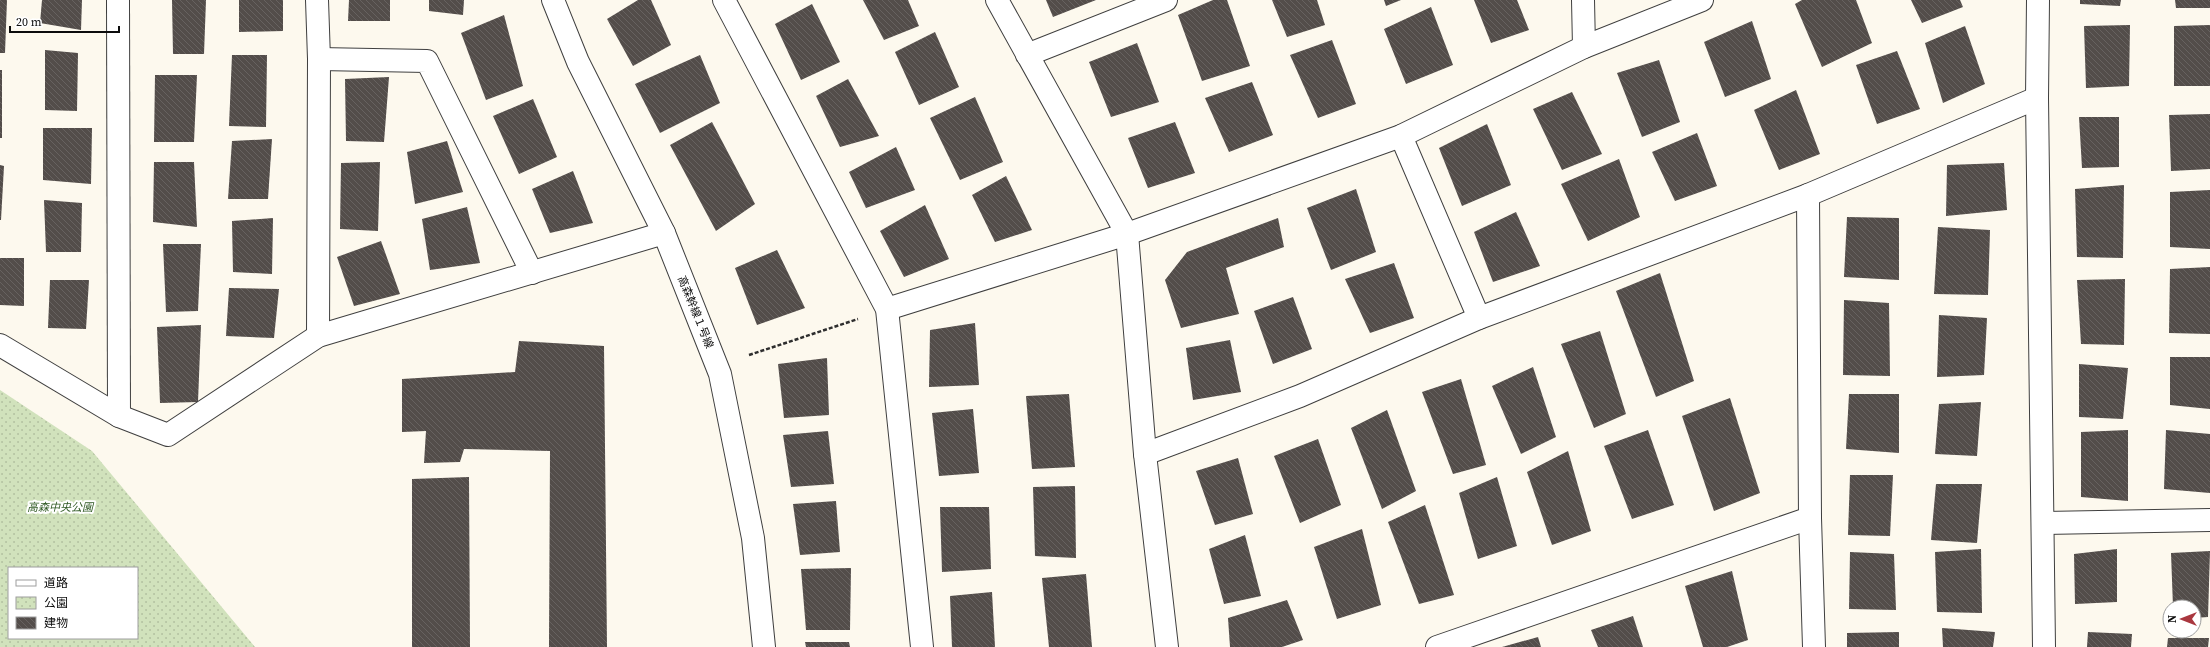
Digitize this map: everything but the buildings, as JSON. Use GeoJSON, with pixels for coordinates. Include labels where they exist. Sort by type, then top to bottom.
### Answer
{"type":"FeatureCollection","features":[{"type":"Feature","properties":{"kind":"street"},"geometry":{"type":"LineString","coordinates":[[118,0],[119,416]]}},
{"type":"Feature","properties":{"kind":"street"},"geometry":{"type":"LineString","coordinates":[[317,0],[319,59],[318,336]]}},
{"type":"Feature","properties":{"kind":"street","name":"高森幹線１号線"},"geometry":{"type":"LineString","coordinates":[[553,0],[578,62],[664,233],[720,374],[753,538],[764,647]]}},
{"type":"Feature","properties":{"kind":"street"},"geometry":{"type":"LineString","coordinates":[[724,0],[887,309],[922,647]]}},
{"type":"Feature","properties":{"kind":"street"},"geometry":{"type":"LineString","coordinates":[[997,0],[1127,234],[1146,454],[1167,647]]}},
{"type":"Feature","properties":{"kind":"street"},"geometry":{"type":"LineString","coordinates":[[1027,55],[1166,0]]}},
{"type":"Feature","properties":{"kind":"street"},"geometry":{"type":"LineString","coordinates":[[1583,0],[1584,47]]}},
{"type":"Feature","properties":{"kind":"street"},"geometry":{"type":"LineString","coordinates":[[887,309],[1127,234],[1401,136],[1584,47],[1702,0]]}},
{"type":"Feature","properties":{"kind":"street"},"geometry":{"type":"LineString","coordinates":[[2038,0],[2044,647]]}},
{"type":"Feature","properties":{"kind":"street"},"geometry":{"type":"LineString","coordinates":[[319,59],[427,61],[532,272]]}},
{"type":"Feature","properties":{"kind":"street"},"geometry":{"type":"LineString","coordinates":[[1146,454],[1300,396],[1479,318],[1808,195],[2038,98]]}},
{"type":"Feature","properties":{"kind":"street"},"geometry":{"type":"LineString","coordinates":[[1401,136],[1479,318]]}},
{"type":"Feature","properties":{"kind":"street"},"geometry":{"type":"LineString","coordinates":[[1808,195],[1810,518],[1814,647]]}},
{"type":"Feature","properties":{"kind":"street"},"geometry":{"type":"LineString","coordinates":[[0,346],[119,416],[168,435],[318,336],[664,233]]}},
{"type":"Feature","properties":{"kind":"street"},"geometry":{"type":"LineString","coordinates":[[1437,647],[1810,518]]}},
{"type":"Feature","properties":{"kind":"street"},"geometry":{"type":"LineString","coordinates":[[2044,523],[2210,520]]}},
{"type":"Feature","properties":{"kind":"path"},"geometry":{"type":"LineString","coordinates":[[749,355],[887,309]]}},
{"type":"Feature","properties":{"kind":"green space","name":"高森中央公園"},"geometry":{"type":"Polygon","coordinates":[[[0,390],[92,451],[255,647],[0,647],[0,390]]]}}]}
